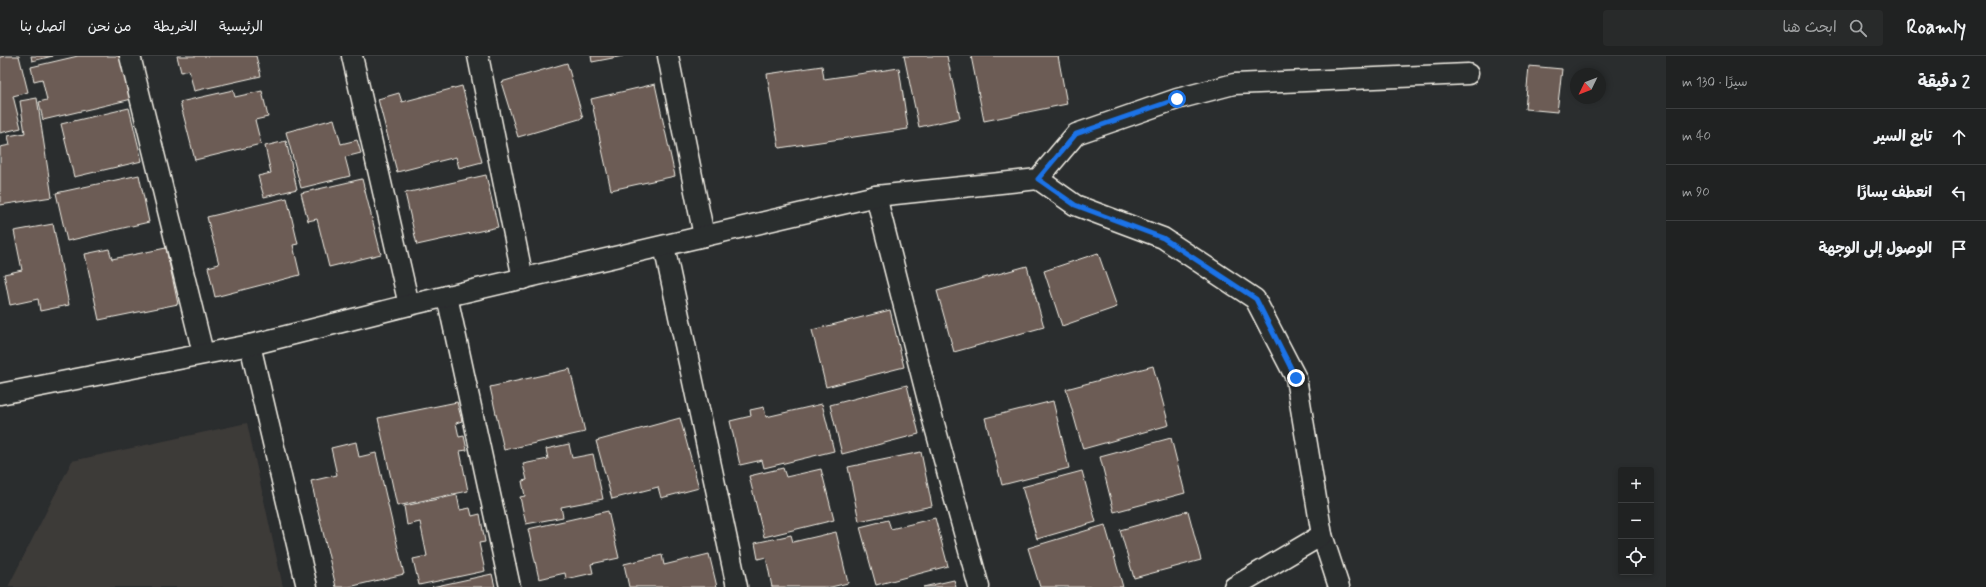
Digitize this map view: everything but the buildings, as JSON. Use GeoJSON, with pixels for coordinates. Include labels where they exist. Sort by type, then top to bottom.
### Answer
{"type":"FeatureCollection","features":[{"type":"Feature","properties":{"kind":"street"},"geometry":{"type":"LineString","coordinates":[[130,56],[203,353]]}},
{"type":"Feature","properties":{"kind":"street"},"geometry":{"type":"LineString","coordinates":[[352,56],[408,305]]}},
{"type":"Feature","properties":{"kind":"street"},"geometry":{"type":"LineString","coordinates":[[478,56],[524,279]]}},
{"type":"Feature","properties":{"kind":"street"},"geometry":{"type":"LineString","coordinates":[[668,56],[704,236]]}},
{"type":"Feature","properties":{"kind":"street"},"geometry":{"type":"LineString","coordinates":[[1038,179],[1076,134],[1177,99],[1234,84],[1468,74]]}},
{"type":"Feature","properties":{"kind":"street"},"geometry":{"type":"LineString","coordinates":[[0,394],[250,345],[408,305],[876,196],[1038,179],[1075,205],[1163,238],[1256,299],[1296,378],[1322,535],[1340,587]]}},
{"type":"Feature","properties":{"kind":"street"},"geometry":{"type":"LineString","coordinates":[[876,196],[933,420],[979,587]]}},
{"type":"Feature","properties":{"kind":"street"},"geometry":{"type":"LineString","coordinates":[[664,246],[737,587]]}},
{"type":"Feature","properties":{"kind":"street"},"geometry":{"type":"LineString","coordinates":[[447,296],[510,587]]}},
{"type":"Feature","properties":{"kind":"street"},"geometry":{"type":"LineString","coordinates":[[250,345],[307,587]]}},
{"type":"Feature","properties":{"kind":"street"},"geometry":{"type":"LineString","coordinates":[[1234,587],[1322,535]]}},
{"type":"Feature","properties":{"kind":"shaded area"},"geometry":{"type":"Polygon","coordinates":[[[247,423],[283,587],[8,587],[72,461],[247,423]]]}},
{"type":"Feature","properties":{"kind":"route"},"geometry":{"type":"LineString","coordinates":[[1177,99],[1076,134],[1038,179],[1075,205],[1163,238],[1256,299],[1296,378]]}}]}
